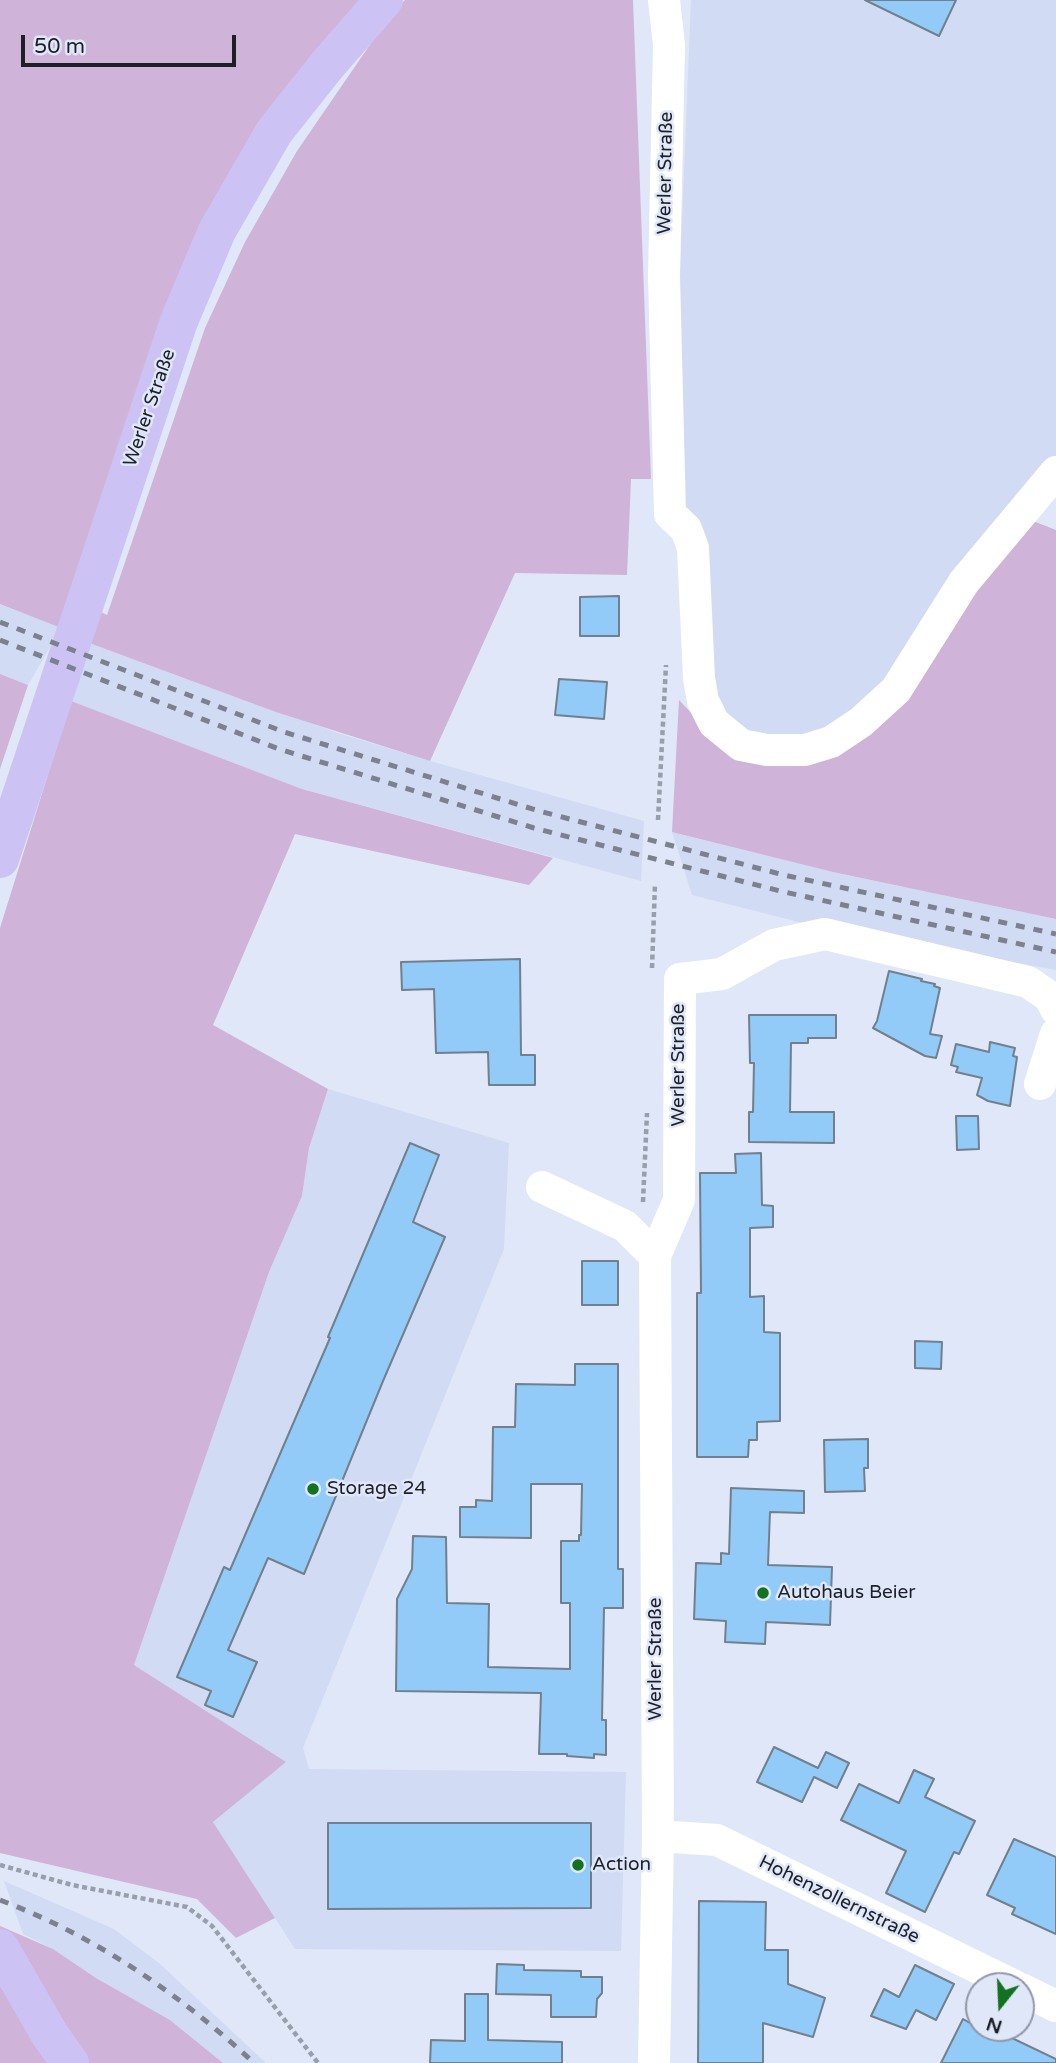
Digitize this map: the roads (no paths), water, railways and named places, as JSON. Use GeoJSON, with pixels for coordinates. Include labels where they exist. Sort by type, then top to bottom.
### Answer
{"type":"FeatureCollection","features":[{"type":"Feature","properties":{"kind":"main road","name":"Werler Straße"},"geometry":{"type":"LineString","coordinates":[[0,859],[179,321],[217,231],[274,132],[384,0]]}},
{"type":"Feature","properties":{"kind":"main road"},"geometry":{"type":"LineString","coordinates":[[0,1948],[50,2035],[70,2063]]}},
{"type":"Feature","properties":{"kind":"street","name":"Werler Straße"},"geometry":{"type":"LineString","coordinates":[[664,0],[669,45],[664,276],[670,514],[686,529],[693,548],[699,678],[703,701],[714,723],[741,745],[767,750],[805,750],[831,742],[851,729],[896,690],[964,582],[1056,472]]}},
{"type":"Feature","properties":{"kind":"street","name":"Werler Straße"},"geometry":{"type":"LineString","coordinates":[[654,2063],[657,1836],[655,1256],[679,1200],[680,979],[722,974],[774,945],[825,934],[1028,982],[1051,998],[1056,1009]]}},
{"type":"Feature","properties":{"kind":"street"},"geometry":{"type":"LineString","coordinates":[[1040,1084],[1056,1034]]}},
{"type":"Feature","properties":{"kind":"street"},"geometry":{"type":"LineString","coordinates":[[542,1187],[625,1226],[655,1256]]}},
{"type":"Feature","properties":{"kind":"street","name":"Hohenzollernstraße"},"geometry":{"type":"LineString","coordinates":[[657,1836],[717,1840],[986,1972]]}},
{"type":"Feature","properties":{"kind":"street"},"geometry":{"type":"LineString","coordinates":[[1035,1996],[1056,2006]]}},
{"type":"Feature","properties":{"kind":"railway"},"geometry":{"type":"LineString","coordinates":[[0,622],[284,732],[539,811],[784,875],[1056,934]]}},
{"type":"Feature","properties":{"kind":"railway"},"geometry":{"type":"LineString","coordinates":[[0,640],[279,749],[534,828],[780,891],[1056,952]]}},
{"type":"Feature","properties":{"kind":"railway"},"geometry":{"type":"LineString","coordinates":[[0,1900],[69,1931],[135,1969],[196,2013],[254,2063]]}},
{"type":"Feature","properties":{"kind":"place","name":"Storage 24"},"geometry":{"type":"Point","coordinates":[313,1489]}},
{"type":"Feature","properties":{"kind":"place","name":"Autohaus Beier"},"geometry":{"type":"Point","coordinates":[763,1593]}},
{"type":"Feature","properties":{"kind":"place","name":"Action"},"geometry":{"type":"Point","coordinates":[578,1865]}}]}
